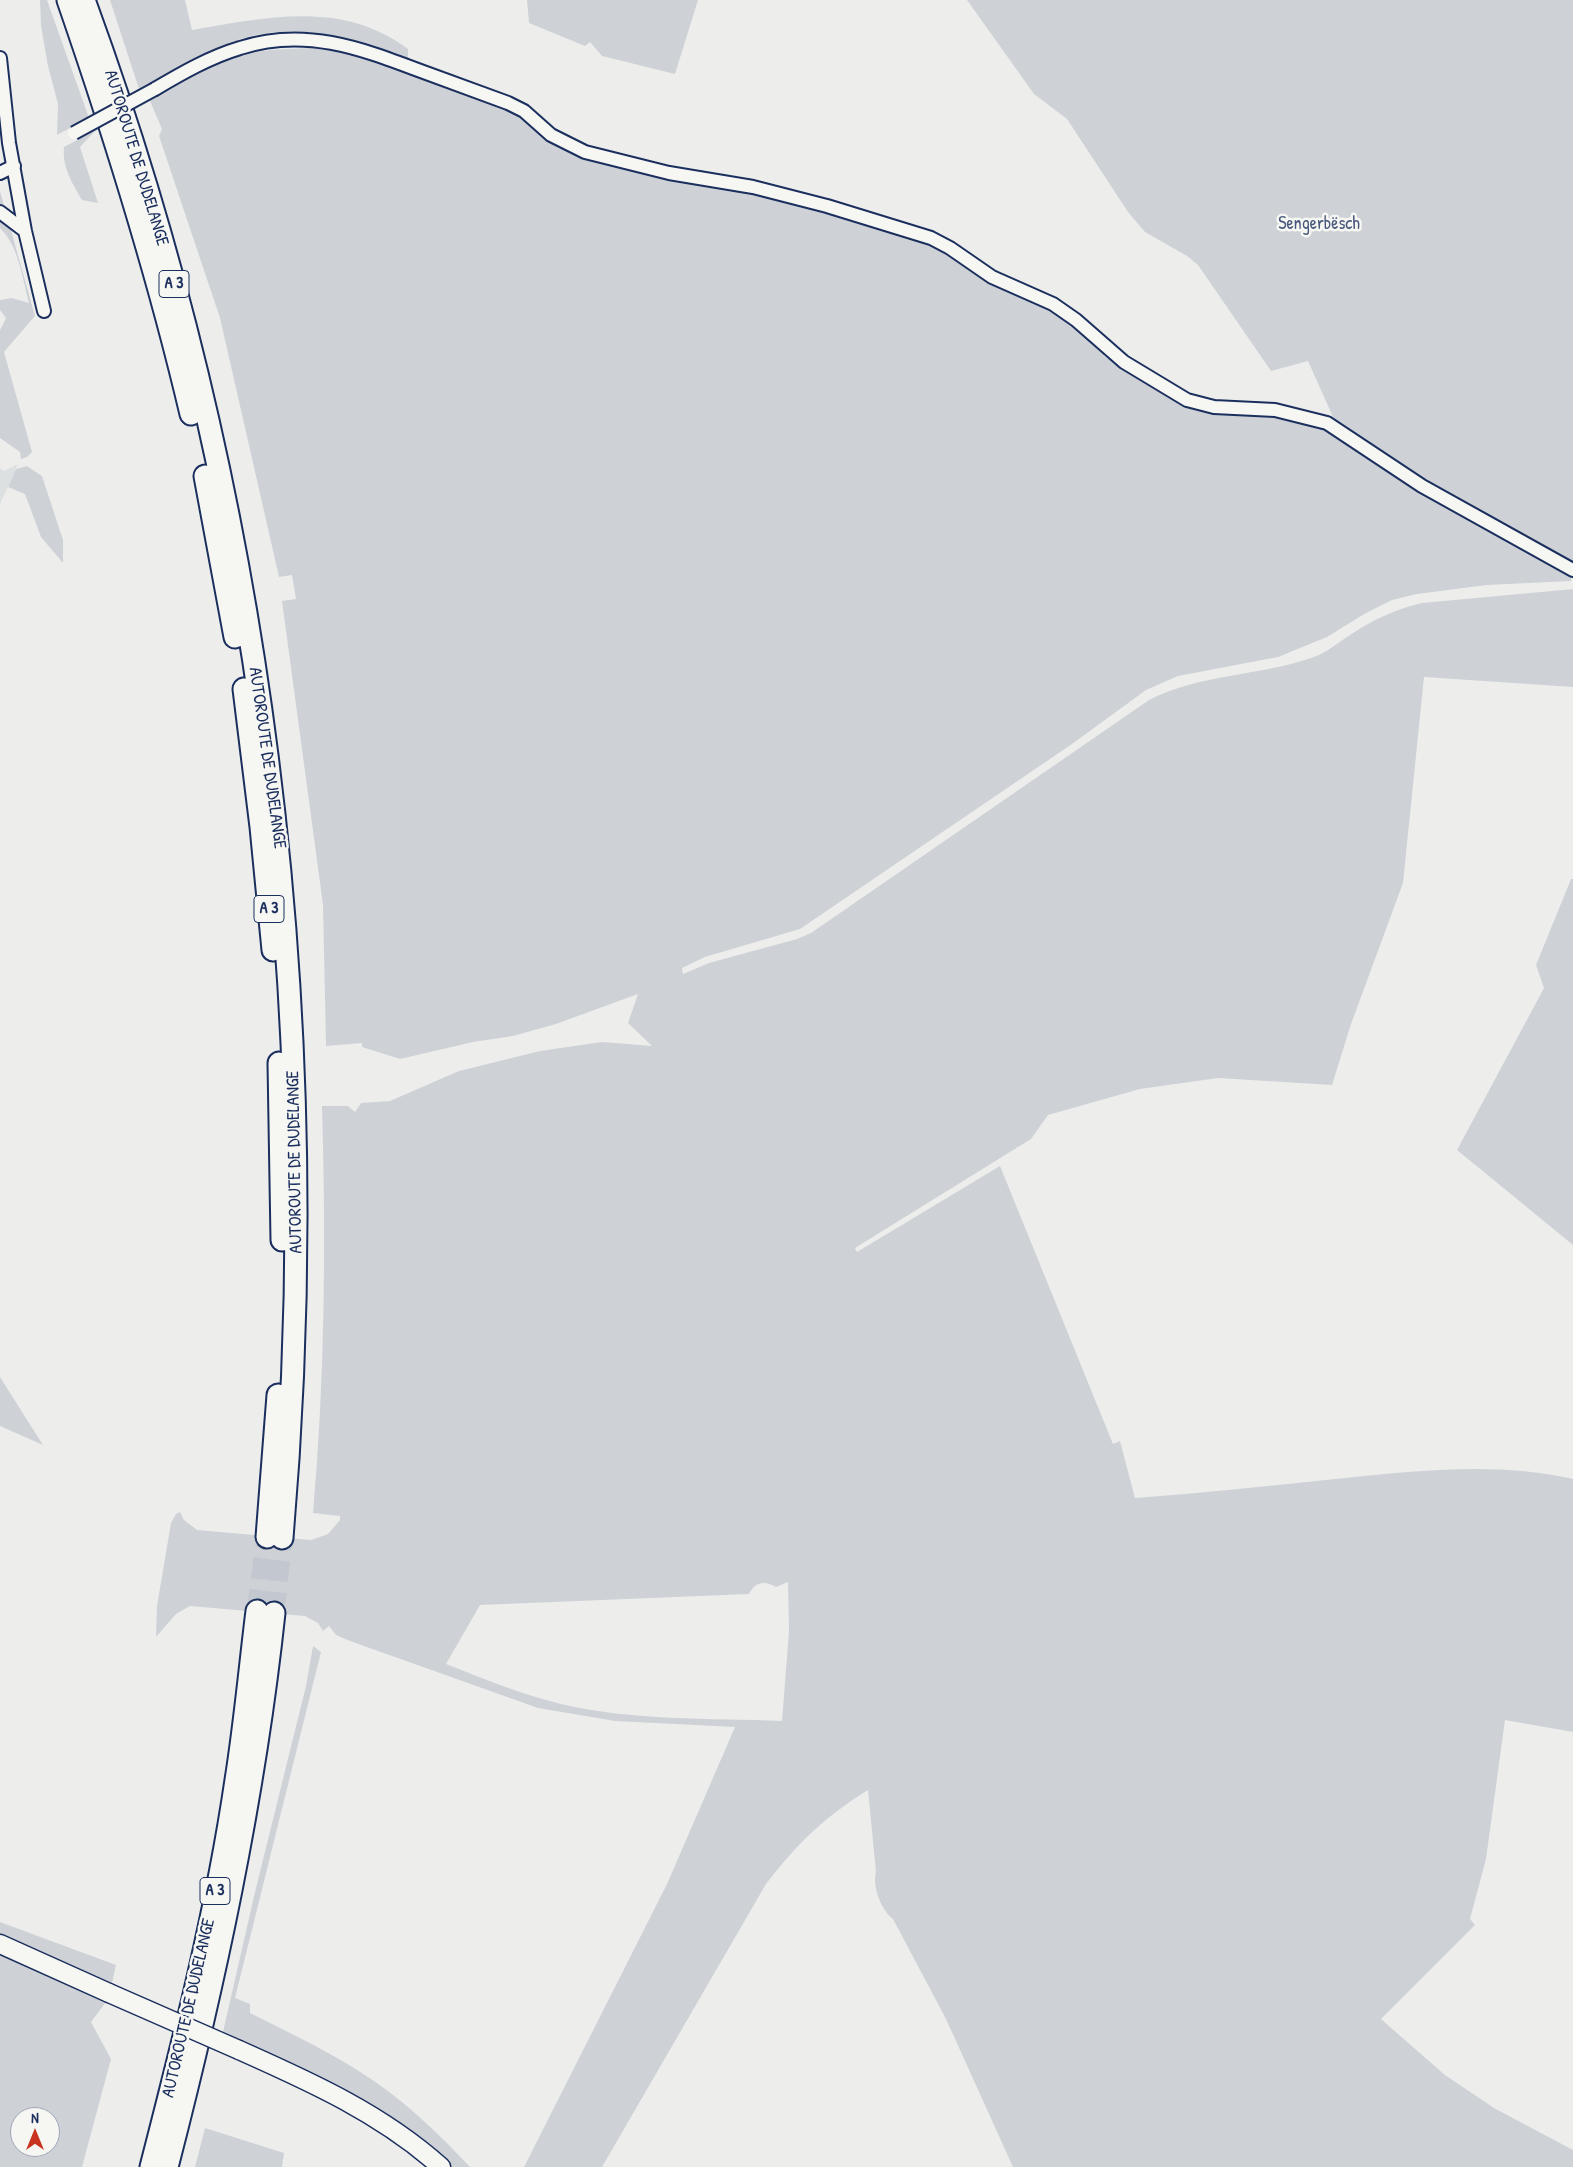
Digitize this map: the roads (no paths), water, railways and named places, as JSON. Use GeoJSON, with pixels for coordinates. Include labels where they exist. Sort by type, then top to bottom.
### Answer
{"type":"FeatureCollection","features":[{"type":"Feature","properties":{"kind":"highway","name":"AUTOROUTE DE DUDELANGE"},"geometry":{"type":"LineString","coordinates":[[68,0],[102,99],[178,361],[208,492],[242,677],[270,916],[280,1076],[282,1284],[274,1537],[293,1370],[298,1181],[282,874],[271,778],[240,576],[195,365],[158,226],[84,0]]}},
{"type":"Feature","properties":{"kind":"highway","name":"AUTOROUTE DE DUDELANGE"},"geometry":{"type":"LineString","coordinates":[[151,2167],[184,2038],[212,1911],[266,1612],[267,1677],[250,1786],[226,1916],[198,2047],[166,2167]]}},
{"type":"Feature","properties":{"kind":"main road"},"geometry":{"type":"LineString","coordinates":[[0,1944],[239,2050],[365,2110],[409,2139],[442,2167]]}},
{"type":"Feature","properties":{"kind":"street"},"geometry":{"type":"LineString","coordinates":[[74,133],[209,60],[242,47],[283,40],[315,40],[350,45],[508,103],[524,112],[551,134],[585,152],[669,173],[753,187],[827,206],[931,238],[950,248],[992,277],[1052,304],[1076,320],[1124,362],[1187,400],[1214,407],[1275,410],[1327,423],[1422,486],[1573,570]]}},
{"type":"Feature","properties":{"kind":"street"},"geometry":{"type":"LineString","coordinates":[[0,58],[9,143],[25,231],[44,311]]}},
{"type":"Feature","properties":{"kind":"street"},"geometry":{"type":"LineString","coordinates":[[0,173],[14,166]]}},
{"type":"Feature","properties":{"kind":"street"},"geometry":{"type":"LineString","coordinates":[[0,212],[25,231]]}},
{"type":"Feature","properties":{"kind":"tunnel"},"geometry":{"type":"LineString","coordinates":[[257,1611],[267,1537]]}},
{"type":"Feature","properties":{"kind":"tunnel"},"geometry":{"type":"LineString","coordinates":[[274,1613],[282,1538]]}},
{"type":"Feature","properties":{"kind":"park label","name":"Sengerbësch"},"geometry":{"type":"Point","coordinates":[1319,224]}}]}
